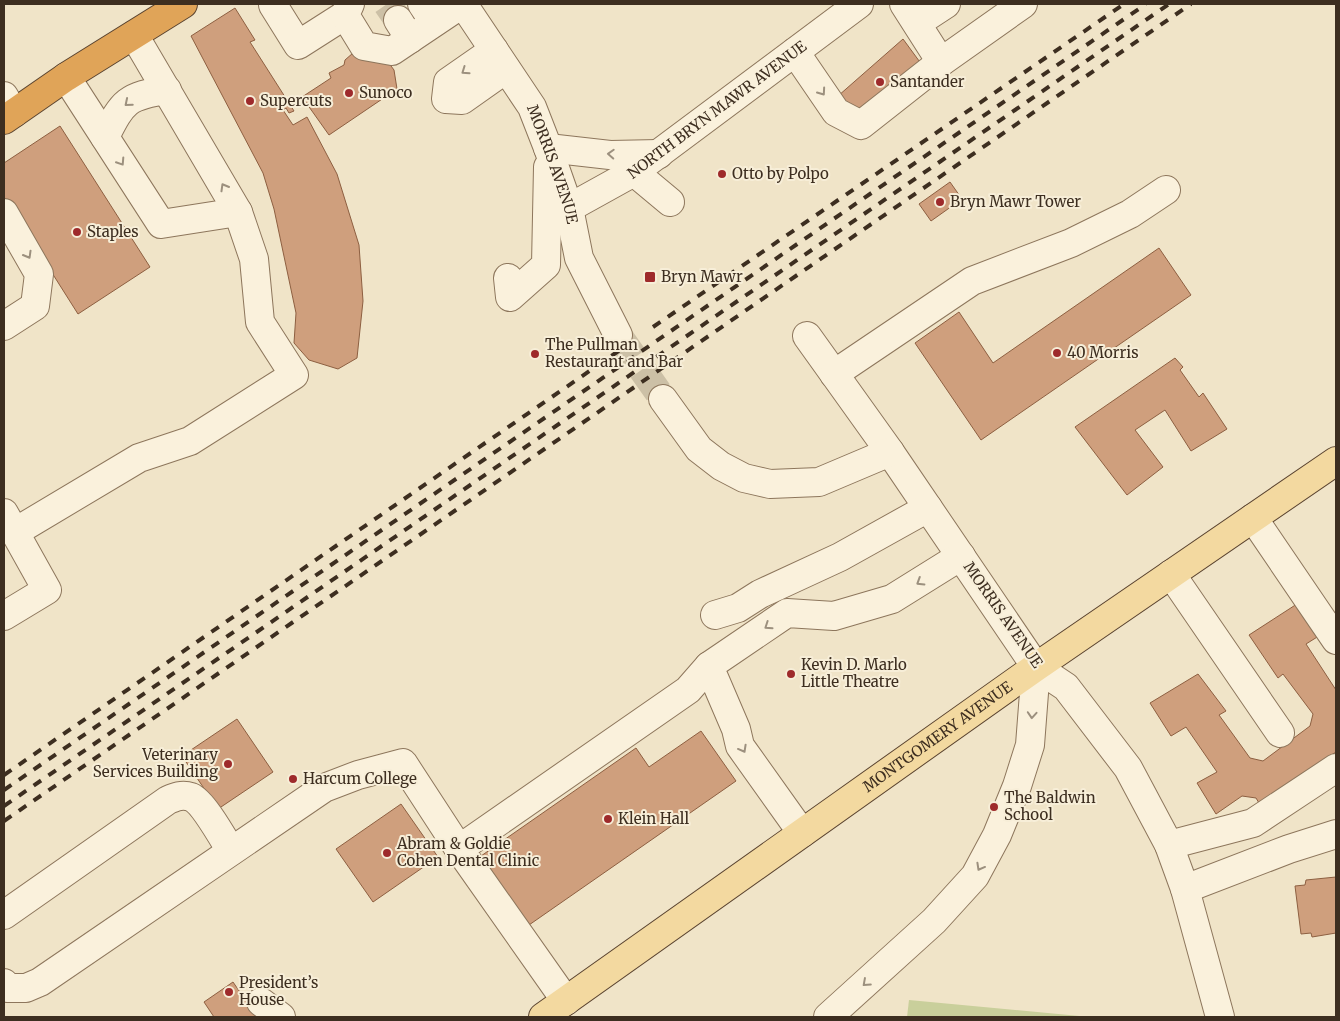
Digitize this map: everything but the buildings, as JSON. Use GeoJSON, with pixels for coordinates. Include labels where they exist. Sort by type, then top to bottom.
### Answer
{"type":"FeatureCollection","features":[{"type":"Feature","properties":{"kind":"highway"},"geometry":{"type":"LineString","coordinates":[[7,109],[66,77],[184,4]]}},
{"type":"Feature","properties":{"kind":"main road","name":"MONTGOMERY AVENUE"},"geometry":{"type":"LineString","coordinates":[[543,1017],[1036,667],[1336,461]]}},
{"type":"Feature","properties":{"kind":"street"},"geometry":{"type":"LineString","coordinates":[[273,4],[298,45],[347,9],[364,46],[392,51],[404,30],[428,13],[462,4]]}},
{"type":"Feature","properties":{"kind":"street","name":"MORRIS AVENUE"},"geometry":{"type":"LineString","coordinates":[[462,4],[532,107],[569,208],[578,258],[618,335]]}},
{"type":"Feature","properties":{"kind":"street","name":"NORTH BRYN MAWR AVENUE"},"geometry":{"type":"LineString","coordinates":[[569,208],[634,172],[859,4]]}},
{"type":"Feature","properties":{"kind":"street"},"geometry":{"type":"LineString","coordinates":[[941,62],[911,14],[946,4]]}},
{"type":"Feature","properties":{"kind":"street"},"geometry":{"type":"LineString","coordinates":[[795,52],[836,112],[860,125],[941,62],[1023,4]]}},
{"type":"Feature","properties":{"kind":"street"},"geometry":{"type":"LineString","coordinates":[[4,616],[47,590],[9,523],[139,458],[190,441],[294,375],[260,322],[254,259],[238,212],[134,35]]}},
{"type":"Feature","properties":{"kind":"street"},"geometry":{"type":"LineString","coordinates":[[66,77],[161,224],[238,212]]}},
{"type":"Feature","properties":{"kind":"street"},"geometry":{"type":"LineString","coordinates":[[105,137],[116,116],[129,100],[147,93],[167,90]]}},
{"type":"Feature","properties":{"kind":"street"},"geometry":{"type":"LineString","coordinates":[[508,278],[510,297],[546,265],[548,148],[610,155],[659,154]]}},
{"type":"Feature","properties":{"kind":"street"},"geometry":{"type":"LineString","coordinates":[[634,172],[670,202]]}},
{"type":"Feature","properties":{"kind":"street"},"geometry":{"type":"LineString","coordinates":[[834,374],[972,281],[1071,244],[1130,214],[1166,190]]}},
{"type":"Feature","properties":{"kind":"street"},"geometry":{"type":"LineString","coordinates":[[4,213],[39,274],[35,306],[6,320]]}},
{"type":"Feature","properties":{"kind":"street","name":"MORRIS AVENUE"},"geometry":{"type":"LineString","coordinates":[[807,336],[890,452],[1036,667],[1066,687],[1128,768],[1169,845],[1184,889],[1220,1017]]}},
{"type":"Feature","properties":{"kind":"street"},"geometry":{"type":"LineString","coordinates":[[663,399],[699,449],[721,466],[744,478],[770,484],[819,482],[890,452]]}},
{"type":"Feature","properties":{"kind":"street"},"geometry":{"type":"LineString","coordinates":[[715,615],[738,608],[760,594],[840,557],[928,508]]}},
{"type":"Feature","properties":{"kind":"street"},"geometry":{"type":"LineString","coordinates":[[1253,518],[1336,640]]}},
{"type":"Feature","properties":{"kind":"street"},"geometry":{"type":"LineString","coordinates":[[459,849],[688,690],[709,666],[787,613],[834,616],[892,599],[961,556]]}},
{"type":"Feature","properties":{"kind":"street"},"geometry":{"type":"LineString","coordinates":[[1171,574],[1280,733]]}},
{"type":"Feature","properties":{"kind":"street"},"geometry":{"type":"LineString","coordinates":[[709,666],[736,729],[740,746],[802,833]]}},
{"type":"Feature","properties":{"kind":"street"},"geometry":{"type":"LineString","coordinates":[[828,1017],[934,921],[975,876],[997,835],[1018,786],[1030,745],[1036,667]]}},
{"type":"Feature","properties":{"kind":"street"},"geometry":{"type":"LineString","coordinates":[[4,983],[7,988],[26,988],[40,982],[324,788],[403,763],[459,849],[566,1001]]}},
{"type":"Feature","properties":{"kind":"street"},"geometry":{"type":"LineString","coordinates":[[1169,845],[1253,823],[1336,768]]}},
{"type":"Feature","properties":{"kind":"street"},"geometry":{"type":"LineString","coordinates":[[4,915],[168,800],[179,795],[190,797],[200,803],[232,851]]}},
{"type":"Feature","properties":{"kind":"street"},"geometry":{"type":"LineString","coordinates":[[1184,889],[1289,848],[1336,834]]}},
{"type":"Feature","properties":{"kind":"green space"},"geometry":{"type":"Polygon","coordinates":[[[909,1000],[1090,1017],[907,1017],[909,1000]]]}},
{"type":"Feature","properties":{"kind":"tunnel"},"geometry":{"type":"LineString","coordinates":[[387,4],[398,20]]}},
{"type":"Feature","properties":{"kind":"tunnel"},"geometry":{"type":"LineString","coordinates":[[618,335],[663,399]]}},
{"type":"Feature","properties":{"kind":"railway"},"geometry":{"type":"LineString","coordinates":[[653,327],[1124,4]]}},
{"type":"Feature","properties":{"kind":"railway"},"geometry":{"type":"LineString","coordinates":[[4,790],[1146,4]]}},
{"type":"Feature","properties":{"kind":"railway"},"geometry":{"type":"LineString","coordinates":[[4,806],[1169,4]]}},
{"type":"Feature","properties":{"kind":"railway"},"geometry":{"type":"LineString","coordinates":[[4,821],[1191,4]]}},
{"type":"Feature","properties":{"kind":"railway"},"geometry":{"type":"LineString","coordinates":[[4,775],[633,341]]}},
{"type":"Feature","properties":{"kind":"place","name":"Santander"},"geometry":{"type":"Point","coordinates":[880,82]}},
{"type":"Feature","properties":{"kind":"place","name":"Sunoco"},"geometry":{"type":"Point","coordinates":[349,93]}},
{"type":"Feature","properties":{"kind":"place","name":"Supercuts"},"geometry":{"type":"Point","coordinates":[250,101]}},
{"type":"Feature","properties":{"kind":"place","name":"Otto by Polpo"},"geometry":{"type":"Point","coordinates":[722,174]}},
{"type":"Feature","properties":{"kind":"place","name":"Bryn Mawr Tower"},"geometry":{"type":"Point","coordinates":[940,202]}},
{"type":"Feature","properties":{"kind":"place","name":"Staples"},"geometry":{"type":"Point","coordinates":[77,232]}},
{"type":"Feature","properties":{"kind":"place","name":"Bryn Mawr"},"geometry":{"type":"Point","coordinates":[650,277]}},
{"type":"Feature","properties":{"kind":"place","name":"40 Morris"},"geometry":{"type":"Point","coordinates":[1057,353]}},
{"type":"Feature","properties":{"kind":"place","name":"The Pullman Restaurant and Bar"},"geometry":{"type":"Point","coordinates":[535,354]}},
{"type":"Feature","properties":{"kind":"place","name":"Kevin D. Marlo Little Theatre"},"geometry":{"type":"Point","coordinates":[791,674]}},
{"type":"Feature","properties":{"kind":"place","name":"Veterinary Services Building"},"geometry":{"type":"Point","coordinates":[228,764]}},
{"type":"Feature","properties":{"kind":"place","name":"Harcum College"},"geometry":{"type":"Point","coordinates":[293,779]}},
{"type":"Feature","properties":{"kind":"place","name":"The Baldwin School"},"geometry":{"type":"Point","coordinates":[994,807]}},
{"type":"Feature","properties":{"kind":"place","name":"Klein Hall"},"geometry":{"type":"Point","coordinates":[608,819]}},
{"type":"Feature","properties":{"kind":"place","name":"Abram & Goldie Cohen Dental Clinic"},"geometry":{"type":"Point","coordinates":[387,853]}},
{"type":"Feature","properties":{"kind":"place","name":"President’s House"},"geometry":{"type":"Point","coordinates":[229,992]}}]}
